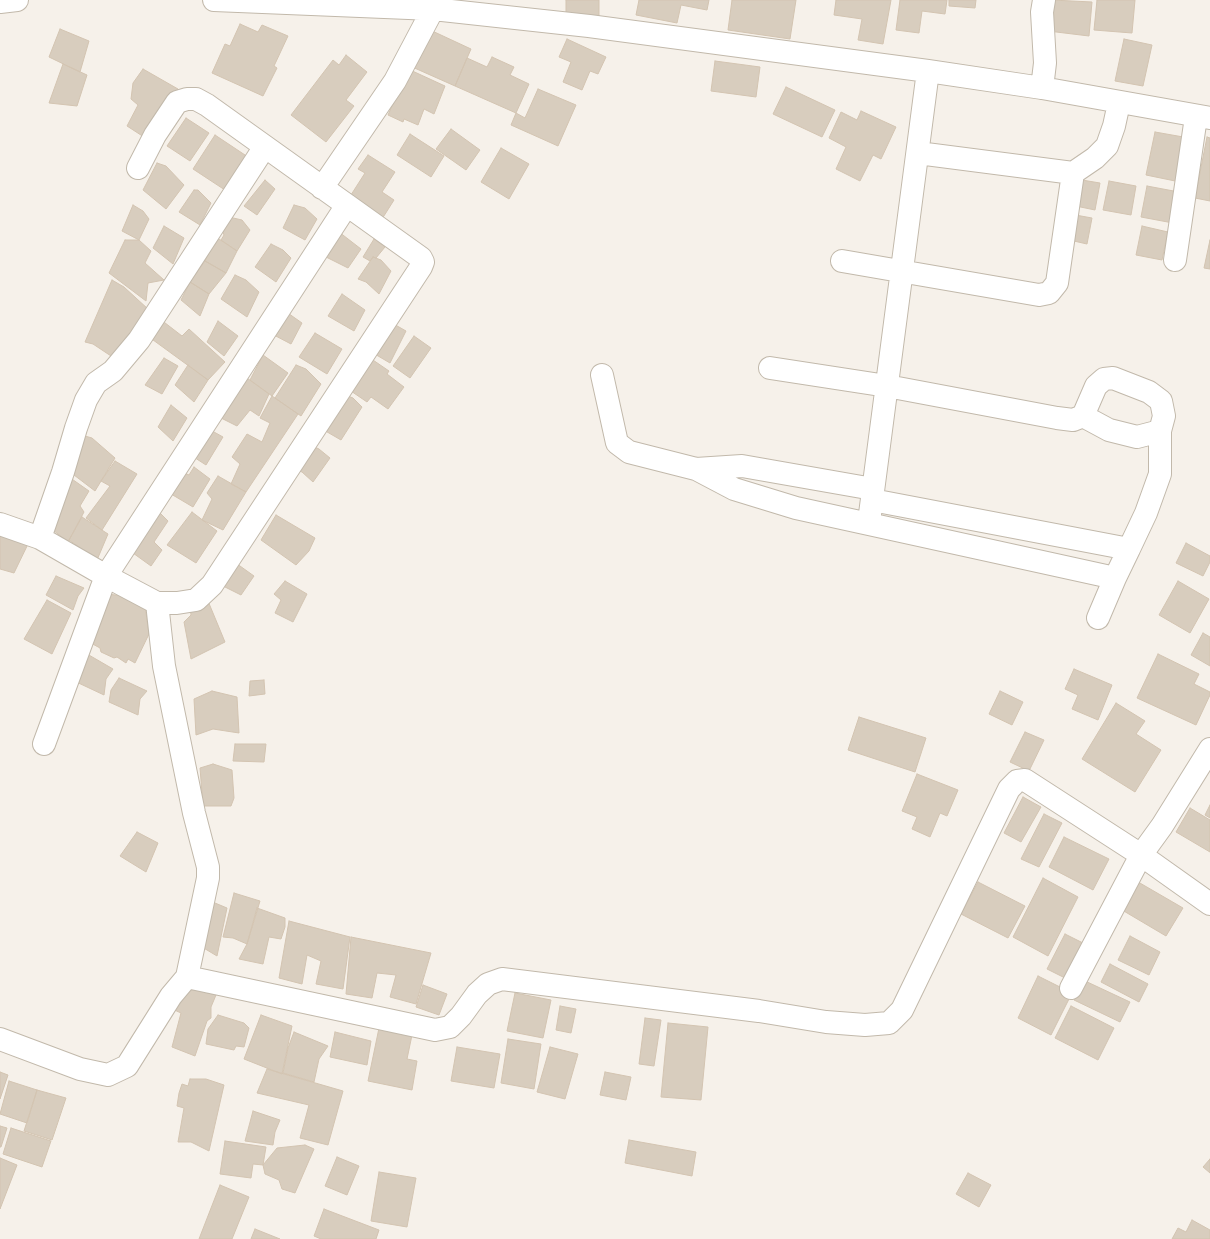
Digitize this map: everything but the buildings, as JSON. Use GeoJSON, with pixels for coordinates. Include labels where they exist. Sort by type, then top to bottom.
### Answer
{"type":"FeatureCollection","features":[{"type":"Feature","properties":{"kind":"street"},"geometry":{"type":"LineString","coordinates":[[0,2],[17,0]]}},
{"type":"Feature","properties":{"kind":"street"},"geometry":{"type":"LineString","coordinates":[[214,0],[433,8],[589,26],[928,71],[1042,88],[1203,118],[1175,260]]}},
{"type":"Feature","properties":{"kind":"street"},"geometry":{"type":"LineString","coordinates":[[1042,88],[1045,63],[1042,12],[1044,0]]}},
{"type":"Feature","properties":{"kind":"street"},"geometry":{"type":"LineString","coordinates":[[322,188],[395,81],[433,8]]}},
{"type":"Feature","properties":{"kind":"street"},"geometry":{"type":"LineString","coordinates":[[869,525],[928,71]]}},
{"type":"Feature","properties":{"kind":"street"},"geometry":{"type":"LineString","coordinates":[[0,524],[40,538],[106,576],[157,602],[177,603],[196,600],[212,585],[421,267],[421,258],[196,99],[187,99],[177,102],[167,116],[138,168]]}},
{"type":"Feature","properties":{"kind":"street"},"geometry":{"type":"LineString","coordinates":[[918,152],[1073,173],[1095,158],[1107,146],[1114,126],[1119,103]]}},
{"type":"Feature","properties":{"kind":"street"},"geometry":{"type":"LineString","coordinates":[[40,538],[86,400],[96,383],[113,371],[138,340],[264,148]]}},
{"type":"Feature","properties":{"kind":"street"},"geometry":{"type":"LineString","coordinates":[[842,261],[902,270],[1039,296],[1049,293],[1057,283],[1073,173]]}},
{"type":"Feature","properties":{"kind":"street"},"geometry":{"type":"LineString","coordinates":[[44,744],[106,576],[347,205]]}},
{"type":"Feature","properties":{"kind":"street"},"geometry":{"type":"LineString","coordinates":[[770,368],[887,386],[1073,420],[1083,416],[1096,386],[1104,379],[1113,378],[1149,392],[1162,401],[1164,416],[1160,430],[1160,474],[1146,513],[1098,618]]}},
{"type":"Feature","properties":{"kind":"street"},"geometry":{"type":"LineString","coordinates":[[602,375],[617,443],[629,452],[696,469],[734,489],[796,508],[1115,578]]}},
{"type":"Feature","properties":{"kind":"street"},"geometry":{"type":"LineString","coordinates":[[1083,416],[1109,430],[1137,437],[1160,430]]}},
{"type":"Feature","properties":{"kind":"street"},"geometry":{"type":"LineString","coordinates":[[696,469],[742,466],[1129,549]]}},
{"type":"Feature","properties":{"kind":"street"},"geometry":{"type":"LineString","coordinates":[[0,1039],[80,1069],[108,1075],[127,1066],[171,996],[187,977],[208,878],[208,867],[194,813],[164,666],[157,602]]}},
{"type":"Feature","properties":{"kind":"street"},"geometry":{"type":"LineString","coordinates":[[1071,988],[1141,855],[1162,826],[1210,749]]}},
{"type":"Feature","properties":{"kind":"street"},"geometry":{"type":"LineString","coordinates":[[187,977],[435,1030],[450,1027],[461,1016],[482,989],[488,984],[502,979],[759,1011],[826,1022],[865,1025],[889,1023],[902,1010],[1009,789],[1017,781],[1025,780],[1040,788],[1141,855],[1210,904]]}}]}
